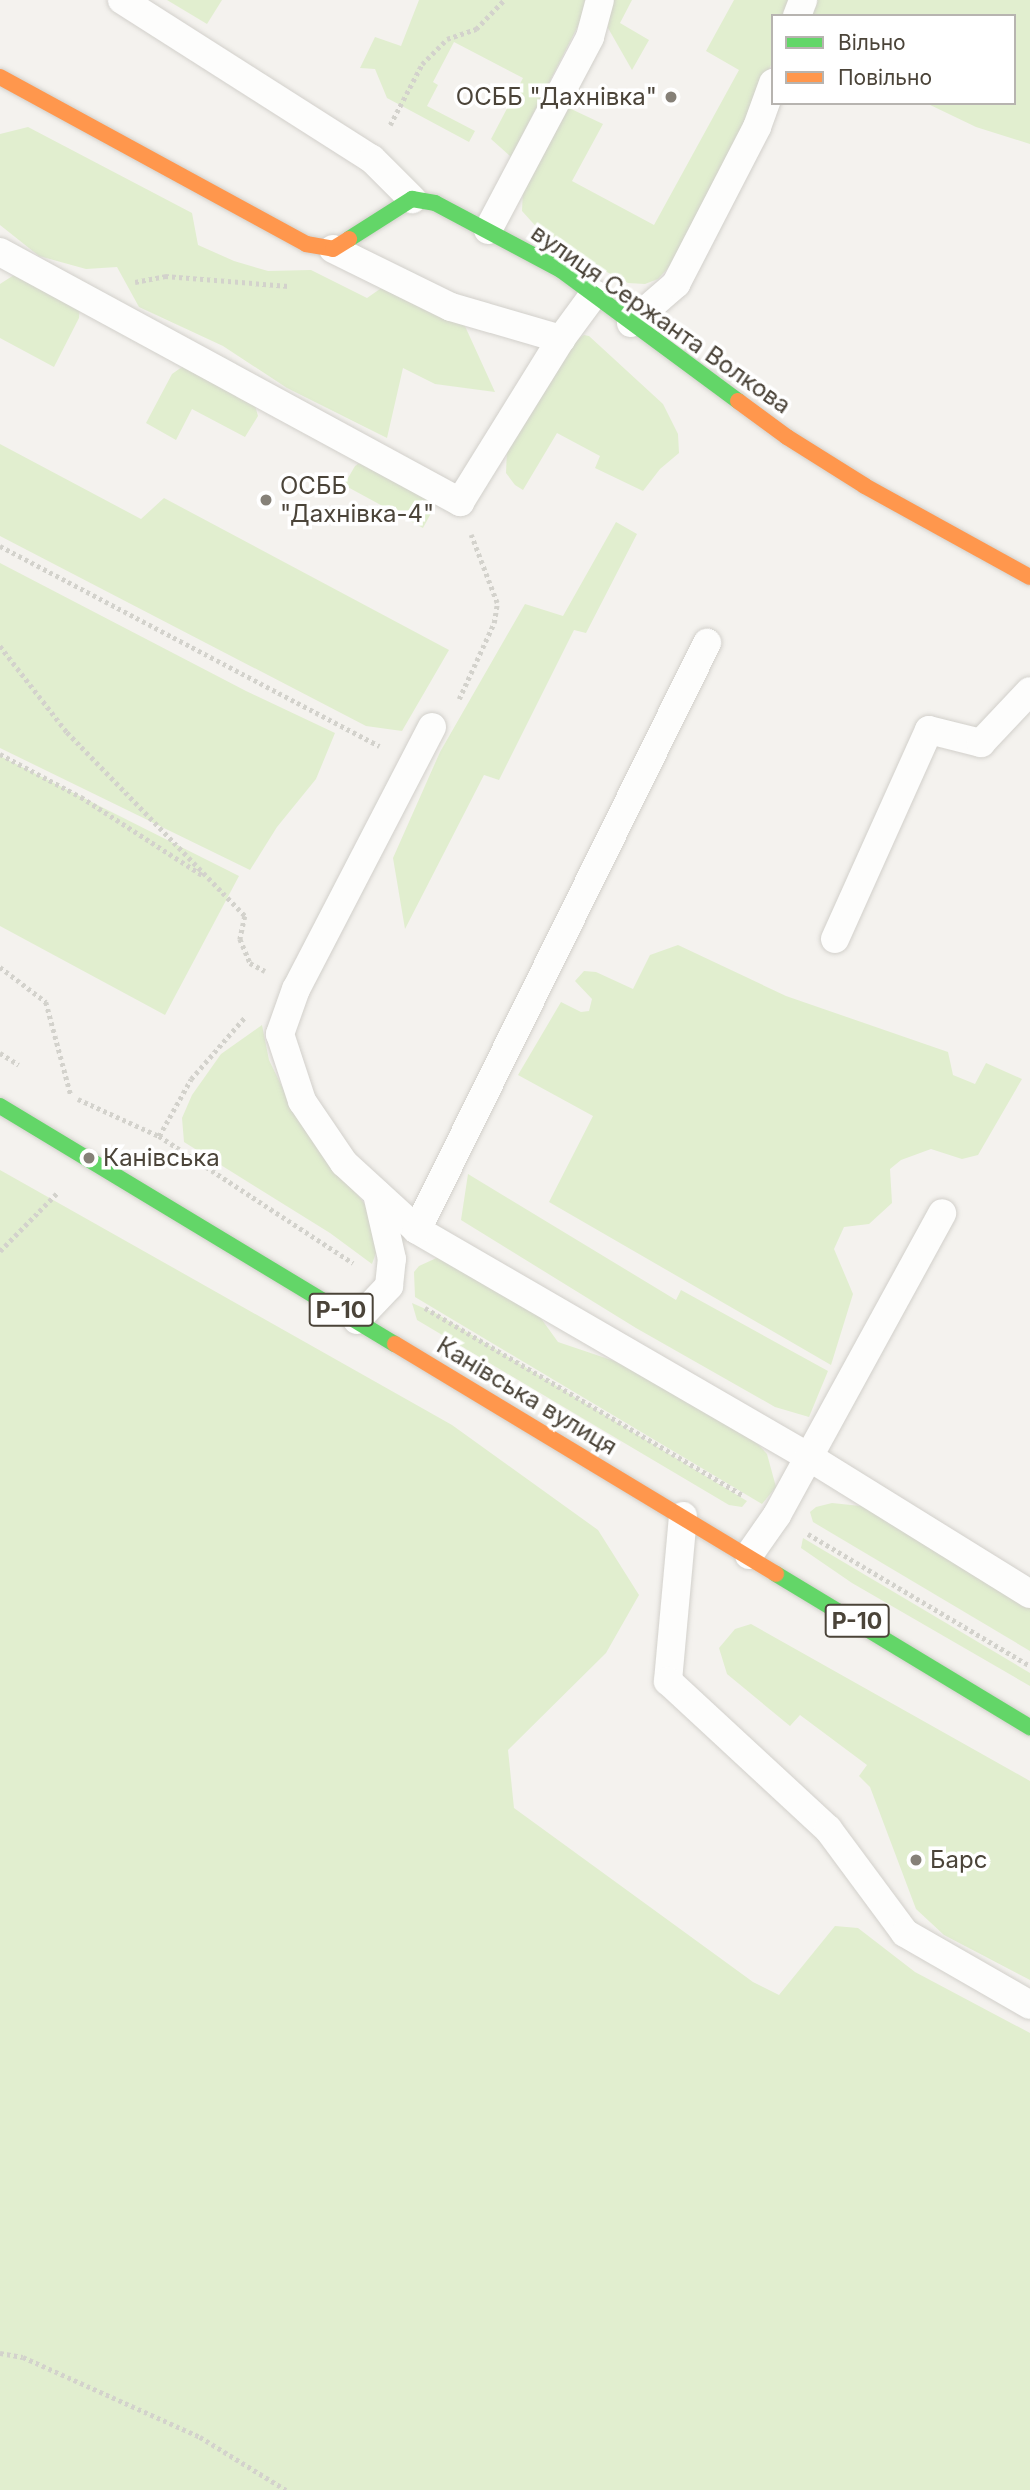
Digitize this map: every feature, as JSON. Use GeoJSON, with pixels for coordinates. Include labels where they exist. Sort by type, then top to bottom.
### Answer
{"type":"FeatureCollection","features":[{"type":"Feature","properties":{"kind":"main road"},"geometry":{"type":"LineString","coordinates":[[6,87],[306,244],[333,249],[412,199]]}},
{"type":"Feature","properties":{"kind":"main road","name":"вулиця Сержанта Волкова"},"geometry":{"type":"LineString","coordinates":[[412,199],[435,203],[561,270],[787,437],[865,486],[1030,577]]}},
{"type":"Feature","properties":{"kind":"main road","name":"Канівська вулиця"},"geometry":{"type":"LineString","coordinates":[[0,1105],[1030,1727]]}},
{"type":"Feature","properties":{"kind":"lane"},"geometry":{"type":"LineString","coordinates":[[122,0],[372,159],[412,199]]}},
{"type":"Feature","properties":{"kind":"lane"},"geometry":{"type":"LineString","coordinates":[[488,230],[590,37],[600,0]]}},
{"type":"Feature","properties":{"kind":"lane"},"geometry":{"type":"LineString","coordinates":[[631,323],[676,284],[757,127],[771,88]]}},
{"type":"Feature","properties":{"kind":"lane"},"geometry":{"type":"LineString","coordinates":[[333,249],[451,307],[536,329],[561,339]]}},
{"type":"Feature","properties":{"kind":"lane"},"geometry":{"type":"LineString","coordinates":[[0,252],[460,502],[561,339],[594,294]]}},
{"type":"Feature","properties":{"kind":"lane"},"geometry":{"type":"LineString","coordinates":[[416,1230],[708,643]]}},
{"type":"Feature","properties":{"kind":"lane"},"geometry":{"type":"LineString","coordinates":[[835,939],[929,730],[981,743],[1030,691]]}},
{"type":"Feature","properties":{"kind":"lane"},"geometry":{"type":"LineString","coordinates":[[432,727],[296,989],[280,1034],[302,1101],[344,1163],[416,1230],[808,1457],[1030,1594]]}},
{"type":"Feature","properties":{"kind":"lane"},"geometry":{"type":"LineString","coordinates":[[357,1320],[389,1286],[392,1259],[377,1194]]}},
{"type":"Feature","properties":{"kind":"lane"},"geometry":{"type":"LineString","coordinates":[[749,1555],[777,1515],[942,1213]]}},
{"type":"Feature","properties":{"kind":"lane"},"geometry":{"type":"LineString","coordinates":[[683,1516],[668,1681],[828,1829],[905,1933],[1030,2005]]}},
{"type":"Feature","properties":{"kind":"path"},"geometry":{"type":"LineString","coordinates":[[372,159],[422,64],[447,39],[476,29],[504,0]]}},
{"type":"Feature","properties":{"kind":"path"},"geometry":{"type":"LineString","coordinates":[[79,293],[165,275],[295,287]]}},
{"type":"Feature","properties":{"kind":"path"},"geometry":{"type":"LineString","coordinates":[[432,727],[450,717],[494,623],[497,603],[479,561],[460,502]]}},
{"type":"Feature","properties":{"kind":"path"},"geometry":{"type":"LineString","coordinates":[[0,546],[382,747]]}},
{"type":"Feature","properties":{"kind":"path"},"geometry":{"type":"LineString","coordinates":[[0,646],[68,732],[245,916],[240,939],[250,962],[296,989]]}},
{"type":"Feature","properties":{"kind":"path"},"geometry":{"type":"LineString","coordinates":[[0,754],[81,797],[209,879]]}},
{"type":"Feature","properties":{"kind":"path"},"geometry":{"type":"LineString","coordinates":[[0,967],[46,1002],[71,1095]]}},
{"type":"Feature","properties":{"kind":"path"},"geometry":{"type":"LineString","coordinates":[[0,1053],[24,1067]]}},
{"type":"Feature","properties":{"kind":"path"},"geometry":{"type":"LineString","coordinates":[[159,1136],[191,1079]]}},
{"type":"Feature","properties":{"kind":"path"},"geometry":{"type":"LineString","coordinates":[[59,1088],[159,1136],[389,1286],[1030,1666]]}},
{"type":"Feature","properties":{"kind":"path"},"geometry":{"type":"LineString","coordinates":[[0,1251],[89,1158]]}},
{"type":"Feature","properties":{"kind":"path"},"geometry":{"type":"LineString","coordinates":[[0,2353],[23,2357],[200,2437],[286,2490]]}},
{"type":"Feature","properties":{"kind":"green space"},"geometry":{"type":"Polygon","coordinates":[[[167,0],[222,0],[207,24],[167,0]]]}},
{"type":"Feature","properties":{"kind":"green space"},"geometry":{"type":"Polygon","coordinates":[[[419,0],[585,0],[580,22],[511,157],[491,139],[523,78],[454,42],[433,82],[438,85],[427,106],[475,131],[469,142],[387,98],[375,69],[360,68],[375,37],[401,46],[419,0]]]}},
{"type":"Feature","properties":{"kind":"green space"},"geometry":{"type":"Polygon","coordinates":[[[610,0],[632,0],[620,23],[649,40],[632,70],[608,28],[610,0]]]}},
{"type":"Feature","properties":{"kind":"green space"},"geometry":{"type":"Polygon","coordinates":[[[734,0],[795,0],[791,14],[771,14],[771,65],[737,148],[678,257],[658,279],[645,284],[628,283],[551,243],[522,211],[523,189],[569,108],[603,124],[572,181],[654,225],[739,70],[706,51],[734,0]]]}},
{"type":"Feature","properties":{"kind":"green space"},"geometry":{"type":"Polygon","coordinates":[[[814,0],[1030,0],[1030,144],[976,127],[930,105],[1016,105],[1016,14],[808,14],[814,0]]]}},
{"type":"Feature","properties":{"kind":"green space"},"geometry":{"type":"Polygon","coordinates":[[[28,127],[192,213],[198,245],[234,261],[268,271],[311,270],[367,298],[406,271],[464,324],[495,392],[435,384],[403,368],[387,438],[287,388],[223,346],[139,307],[117,267],[86,269],[39,256],[0,225],[0,134],[28,127]]]}},
{"type":"Feature","properties":{"kind":"green space"},"geometry":{"type":"Polygon","coordinates":[[[17,273],[80,303],[79,318],[54,367],[0,338],[0,284],[17,273]]]}},
{"type":"Feature","properties":{"kind":"green space"},"geometry":{"type":"Polygon","coordinates":[[[584,335],[589,336],[663,404],[678,434],[679,453],[660,469],[643,491],[595,468],[600,456],[557,433],[523,490],[515,485],[506,473],[507,449],[570,344],[584,335]]]}},
{"type":"Feature","properties":{"kind":"green space"},"geometry":{"type":"Polygon","coordinates":[[[197,366],[252,395],[258,416],[245,437],[192,409],[176,440],[146,423],[172,374],[182,367],[197,366]]]}},
{"type":"Feature","properties":{"kind":"green space"},"geometry":{"type":"Polygon","coordinates":[[[0,444],[141,519],[164,498],[449,650],[402,731],[366,726],[0,536],[0,444]]]}},
{"type":"Feature","properties":{"kind":"green space"},"geometry":{"type":"Polygon","coordinates":[[[365,459],[436,504],[423,528],[344,485],[355,466],[365,459]]]}},
{"type":"Feature","properties":{"kind":"green space"},"geometry":{"type":"Polygon","coordinates":[[[616,522],[637,534],[586,633],[574,630],[499,780],[484,775],[405,929],[393,858],[440,752],[525,604],[563,616],[616,522]]]}},
{"type":"Feature","properties":{"kind":"green space"},"geometry":{"type":"Polygon","coordinates":[[[0,563],[246,691],[335,733],[316,779],[277,827],[250,870],[0,748],[0,563]]]}},
{"type":"Feature","properties":{"kind":"green space"},"geometry":{"type":"Polygon","coordinates":[[[0,756],[239,876],[165,1015],[0,926],[0,756]]]}},
{"type":"Feature","properties":{"kind":"green space"},"geometry":{"type":"Polygon","coordinates":[[[678,945],[786,996],[948,1052],[953,1075],[975,1084],[986,1063],[1022,1079],[978,1155],[962,1159],[931,1149],[901,1160],[890,1169],[892,1203],[869,1224],[844,1227],[834,1249],[853,1294],[831,1365],[549,1202],[593,1116],[518,1075],[561,1002],[581,1012],[589,1011],[592,999],[575,981],[584,971],[596,972],[633,989],[650,955],[678,945]]]}},
{"type":"Feature","properties":{"kind":"green space"},"geometry":{"type":"Polygon","coordinates":[[[262,1025],[269,1060],[288,1099],[374,1217],[378,1247],[372,1264],[330,1233],[184,1142],[182,1118],[192,1095],[221,1054],[262,1025]]]}},
{"type":"Feature","properties":{"kind":"green space"},"geometry":{"type":"Polygon","coordinates":[[[0,1170],[452,1425],[598,1530],[639,1595],[606,1653],[508,1750],[514,1808],[753,1982],[779,1995],[835,1926],[858,1928],[915,1972],[1030,2033],[1030,2490],[0,2490],[0,1170]]]}},
{"type":"Feature","properties":{"kind":"green space"},"geometry":{"type":"Polygon","coordinates":[[[468,1174],[676,1300],[681,1290],[828,1371],[809,1417],[775,1407],[636,1328],[461,1220],[468,1174]]]}},
{"type":"Feature","properties":{"kind":"green space"},"geometry":{"type":"Polygon","coordinates":[[[443,1255],[527,1299],[558,1342],[626,1365],[746,1431],[767,1454],[776,1487],[762,1504],[415,1297],[414,1272],[419,1266],[443,1255]]]}},
{"type":"Feature","properties":{"kind":"green space"},"geometry":{"type":"Polygon","coordinates":[[[412,1303],[437,1314],[747,1501],[742,1507],[729,1505],[417,1320],[412,1303]]]}},
{"type":"Feature","properties":{"kind":"green space"},"geometry":{"type":"Polygon","coordinates":[[[832,1503],[870,1507],[1030,1606],[1030,1651],[813,1522],[810,1512],[816,1507],[832,1503]]]}},
{"type":"Feature","properties":{"kind":"green space"},"geometry":{"type":"Polygon","coordinates":[[[803,1538],[1030,1673],[1030,1686],[852,1583],[801,1548],[803,1538]]]}},
{"type":"Feature","properties":{"kind":"green space"},"geometry":{"type":"Polygon","coordinates":[[[751,1624],[1030,1781],[1030,1980],[944,1935],[916,1909],[870,1787],[859,1776],[867,1765],[800,1715],[790,1726],[727,1674],[719,1648],[735,1629],[751,1624]]]}},
{"type":"Feature","properties":{"kind":"traffic: fast"},"geometry":{"type":"LineString","coordinates":[[349,239],[412,199],[435,203],[561,270],[738,401]]}},
{"type":"Feature","properties":{"kind":"traffic: fast"},"geometry":{"type":"LineString","coordinates":[[0,1106],[395,1344]]}},
{"type":"Feature","properties":{"kind":"traffic: fast"},"geometry":{"type":"LineString","coordinates":[[776,1574],[1030,1727]]}},
{"type":"Feature","properties":{"kind":"traffic: slow"},"geometry":{"type":"LineString","coordinates":[[0,77],[306,244],[333,249],[349,239]]}},
{"type":"Feature","properties":{"kind":"traffic: slow"},"geometry":{"type":"LineString","coordinates":[[738,401],[787,437],[865,486],[1030,577]]}},
{"type":"Feature","properties":{"kind":"traffic: slow"},"geometry":{"type":"LineString","coordinates":[[395,1344],[776,1574]]}},
{"type":"Feature","properties":{"kind":"place","name":"ОСББ \"Дахнівка\""},"geometry":{"type":"Point","coordinates":[671,97]}},
{"type":"Feature","properties":{"kind":"place","name":"ОСББ \"Дахнівка-4\""},"geometry":{"type":"Point","coordinates":[266,500]}},
{"type":"Feature","properties":{"kind":"place","name":"Канівська"},"geometry":{"type":"Point","coordinates":[89,1158]}},
{"type":"Feature","properties":{"kind":"place","name":"Барс"},"geometry":{"type":"Point","coordinates":[916,1860]}}]}
